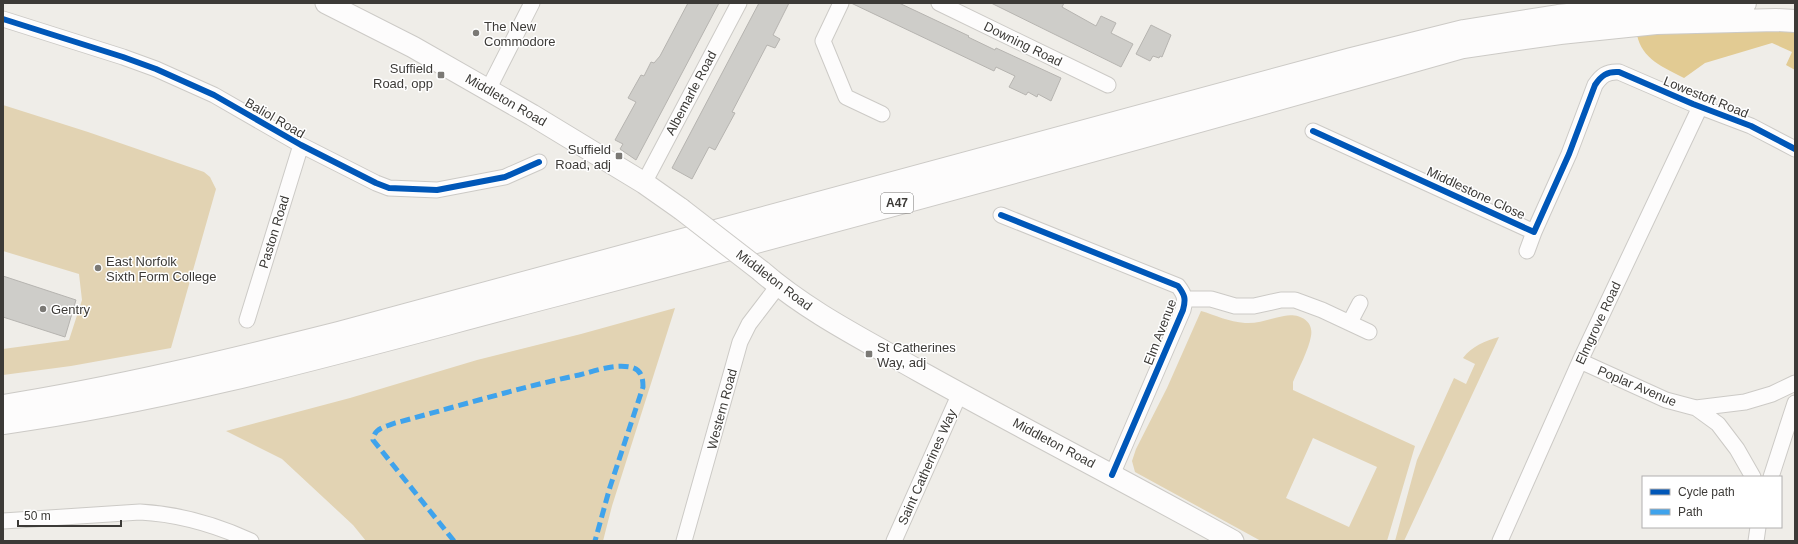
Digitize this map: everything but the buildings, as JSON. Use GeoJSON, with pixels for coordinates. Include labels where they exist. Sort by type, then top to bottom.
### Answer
{"type":"FeatureCollection","features":[{"type":"Feature","properties":{"kind":"highway","name":"A47"},"geometry":{"type":"LineString","coordinates":[[3,406],[113,387],[229,361],[339,333],[1351,59],[1464,31],[1558,16],[1655,6],[1745,3]]}},
{"type":"Feature","properties":{"kind":"highway","name":"A47"},"geometry":{"type":"LineString","coordinates":[[3,423],[119,405],[231,380],[692,259],[1463,48],[1560,33],[1656,23],[1795,20]]}},
{"type":"Feature","properties":{"kind":"main road","name":"Middleton Road"},"geometry":{"type":"LineString","coordinates":[[326,3],[352,9],[644,183],[681,209],[778,286],[837,324],[960,393],[1112,474],[1233,541]]}},
{"type":"Feature","properties":{"kind":"street"},"geometry":{"type":"LineString","coordinates":[[488,90],[532,3]]}},
{"type":"Feature","properties":{"kind":"street","name":"Albemarle Road"},"geometry":{"type":"LineString","coordinates":[[644,183],[738,3]]}},
{"type":"Feature","properties":{"kind":"street"},"geometry":{"type":"LineString","coordinates":[[841,3],[823,40],[846,97],[882,114]]}},
{"type":"Feature","properties":{"kind":"street","name":"Downing Road"},"geometry":{"type":"LineString","coordinates":[[939,3],[1108,85]]}},
{"type":"Feature","properties":{"kind":"street","name":"Baliol Road"},"geometry":{"type":"LineString","coordinates":[[3,19],[156,69],[214,95],[301,145],[376,184],[389,188],[405,190],[437,190],[505,177],[539,162]]}},
{"type":"Feature","properties":{"kind":"street","name":"Lowestoft Road"},"geometry":{"type":"LineString","coordinates":[[1607,73],[1619,72],[1700,107],[1751,126],[1795,149]]}},
{"type":"Feature","properties":{"kind":"street","name":"Middlestone Close"},"geometry":{"type":"LineString","coordinates":[[1527,251],[1569,154],[1595,85],[1599,79],[1607,73]]}},
{"type":"Feature","properties":{"kind":"street","name":"Elmgrove Road"},"geometry":{"type":"LineString","coordinates":[[1500,541],[1580,361],[1700,107]]}},
{"type":"Feature","properties":{"kind":"street","name":"Middlestone Close"},"geometry":{"type":"LineString","coordinates":[[1313,131],[1534,232]]}},
{"type":"Feature","properties":{"kind":"street","name":"Paston Road"},"geometry":{"type":"LineString","coordinates":[[247,320],[301,145]]}},
{"type":"Feature","properties":{"kind":"street","name":"Elm Avenue"},"geometry":{"type":"LineString","coordinates":[[1000,215],[1178,286],[1186,299],[1183,310],[1112,474]]}},
{"type":"Feature","properties":{"kind":"street","name":"Western Road"},"geometry":{"type":"LineString","coordinates":[[684,541],[740,342],[749,324],[778,286]]}},
{"type":"Feature","properties":{"kind":"street","name":"Elm Avenue"},"geometry":{"type":"LineString","coordinates":[[1186,299],[1211,299],[1236,306],[1254,306],[1282,300],[1295,300],[1350,322],[1369,332]]}},
{"type":"Feature","properties":{"kind":"street"},"geometry":{"type":"LineString","coordinates":[[1350,322],[1360,302]]}},
{"type":"Feature","properties":{"kind":"street","name":"Poplar Avenue"},"geometry":{"type":"LineString","coordinates":[[1580,361],[1666,400],[1696,408],[1718,424],[1737,449],[1752,476]]}},
{"type":"Feature","properties":{"kind":"street","name":"Poplar Avenue"},"geometry":{"type":"LineString","coordinates":[[1696,408],[1746,402],[1772,394],[1795,383]]}},
{"type":"Feature","properties":{"kind":"street","name":"Saint Catherines Way"},"geometry":{"type":"LineString","coordinates":[[894,541],[960,393]]}},
{"type":"Feature","properties":{"kind":"street"},"geometry":{"type":"LineString","coordinates":[[1771,476],[1795,403]]}},
{"type":"Feature","properties":{"kind":"street"},"geometry":{"type":"LineString","coordinates":[[3,521],[140,512],[162,513],[195,520],[232,532],[251,541]]}},
{"type":"Feature","properties":{"kind":"street"},"geometry":{"type":"LineString","coordinates":[[1756,541],[1758,528]]}},
{"type":"Feature","properties":{"kind":"shaded area"},"geometry":{"type":"Polygon","coordinates":[[[1795,29],[1795,70],[1786,65],[1792,52],[1772,43],[1705,63],[1684,78],[1654,61],[1644,50],[1637,35],[1795,29]]]}},
{"type":"Feature","properties":{"kind":"shaded area","name":"East Norfolk Sixth Form College"},"geometry":{"type":"Polygon","coordinates":[[[3,105],[88,132],[204,172],[210,177],[216,189],[171,348],[71,366],[3,375],[3,349],[69,340],[82,300],[79,274],[3,251],[3,105]]]}},
{"type":"Feature","properties":{"kind":"shaded area"},"geometry":{"type":"Polygon","coordinates":[[[675,308],[612,506],[603,541],[366,541],[353,525],[282,459],[226,431],[350,398],[477,360],[581,334],[675,308]]]}},
{"type":"Feature","properties":{"kind":"shaded area"},"geometry":{"type":"Polygon","coordinates":[[[1201,311],[1228,320],[1245,323],[1255,323],[1289,315],[1304,319],[1310,326],[1311,336],[1306,353],[1293,382],[1293,390],[1415,446],[1387,541],[1261,541],[1135,472],[1132,461],[1136,449],[1167,388],[1201,311]],[[1313,438],[1286,498],[1349,527],[1377,467],[1313,438]]]}},
{"type":"Feature","properties":{"kind":"shaded area"},"geometry":{"type":"Polygon","coordinates":[[[1499,337],[1404,541],[1395,541],[1417,460],[1454,378],[1466,384],[1475,364],[1463,358],[1470,350],[1479,344],[1499,337]]]}},
{"type":"Feature","properties":{"kind":"marked path"},"geometry":{"type":"LineString","coordinates":[[454,541],[373,440],[375,433],[378,430],[395,423],[604,368],[617,366],[630,367],[634,368],[641,374],[643,387],[610,487],[595,541]]}},
{"type":"Feature","properties":{"kind":"cycle path"},"geometry":{"type":"LineString","coordinates":[[3,19],[156,69],[214,95],[301,145],[376,183],[389,188],[437,190],[505,177],[539,162]]}},
{"type":"Feature","properties":{"kind":"cycle path"},"geometry":{"type":"LineString","coordinates":[[1313,131],[1534,232],[1569,154],[1595,85],[1608,73],[1619,72],[1693,104],[1751,126],[1795,149]]}},
{"type":"Feature","properties":{"kind":"cycle path"},"geometry":{"type":"LineString","coordinates":[[1001,215],[1178,286],[1182,292],[1185,300],[1183,310],[1112,475]]}},
{"type":"Feature","properties":{"kind":"place","name":"The New Commodore"},"geometry":{"type":"Point","coordinates":[476,33]}},
{"type":"Feature","properties":{"kind":"place","name":"Suffield Road, opp"},"geometry":{"type":"Point","coordinates":[441,75]}},
{"type":"Feature","properties":{"kind":"place","name":"Suffield Road, adj"},"geometry":{"type":"Point","coordinates":[619,156]}},
{"type":"Feature","properties":{"kind":"place","name":"East Norfolk Sixth Form College"},"geometry":{"type":"Point","coordinates":[98,268]}},
{"type":"Feature","properties":{"kind":"place","name":"Gentry"},"geometry":{"type":"Point","coordinates":[43,309]}},
{"type":"Feature","properties":{"kind":"place","name":"St Catherines Way, adj"},"geometry":{"type":"Point","coordinates":[869,354]}}]}
